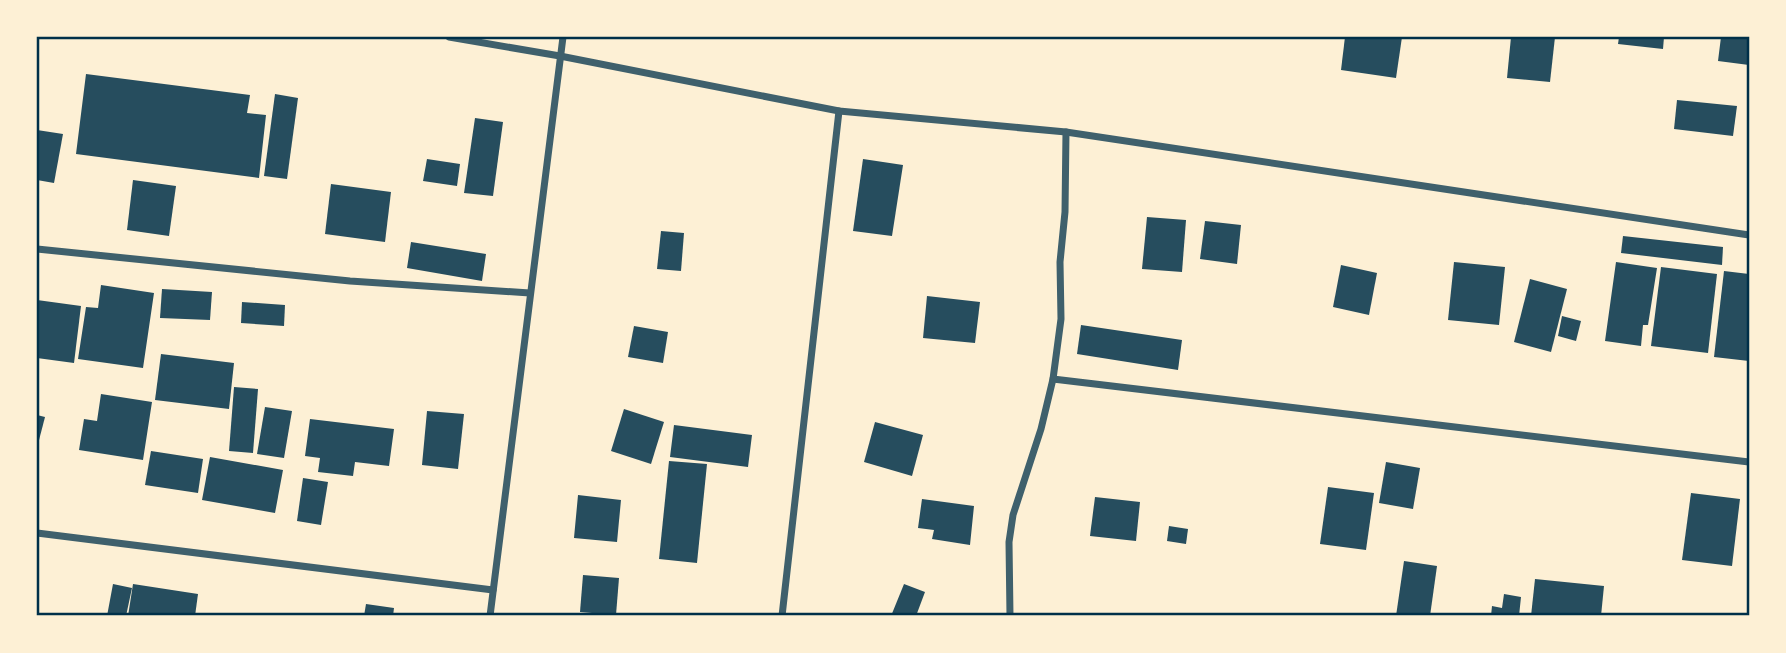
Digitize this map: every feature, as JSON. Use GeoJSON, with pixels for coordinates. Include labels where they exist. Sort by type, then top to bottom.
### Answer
{"type":"FeatureCollection","features":[{"type":"Feature","properties":{"kind":"street"},"geometry":{"type":"LineString","coordinates":[[449,37],[839,111],[1066,132],[1749,234]]}},
{"type":"Feature","properties":{"kind":"street"},"geometry":{"type":"LineString","coordinates":[[490,616],[563,37]]}},
{"type":"Feature","properties":{"kind":"street"},"geometry":{"type":"LineString","coordinates":[[782,616],[839,111]]}},
{"type":"Feature","properties":{"kind":"street"},"geometry":{"type":"LineString","coordinates":[[1010,616],[1009,542],[1013,515],[1041,429],[1053,379],[1061,319],[1059,262],[1065,212],[1066,132]]}},
{"type":"Feature","properties":{"kind":"street"},"geometry":{"type":"LineString","coordinates":[[37,249],[349,281],[530,293]]}},
{"type":"Feature","properties":{"kind":"street"},"geometry":{"type":"LineString","coordinates":[[1053,379],[1749,462]]}},
{"type":"Feature","properties":{"kind":"street"},"geometry":{"type":"LineString","coordinates":[[37,533],[493,590]]}},
{"type":"Feature","properties":{"kind":"building"},"geometry":{"type":"Polygon","coordinates":[[[1345,37],[1402,37],[1396,78],[1341,70],[1345,37]]]}},
{"type":"Feature","properties":{"kind":"building"},"geometry":{"type":"Polygon","coordinates":[[[1511,37],[1555,37],[1550,82],[1507,78],[1511,37]]]}},
{"type":"Feature","properties":{"kind":"building"},"geometry":{"type":"Polygon","coordinates":[[[1619,37],[1664,37],[1663,49],[1618,44],[1619,37]]]}},
{"type":"Feature","properties":{"kind":"building"},"geometry":{"type":"Polygon","coordinates":[[[1721,37],[1749,37],[1749,65],[1718,61],[1721,37]]]}},
{"type":"Feature","properties":{"kind":"building"},"geometry":{"type":"Polygon","coordinates":[[[86,74],[250,95],[247,113],[266,115],[259,178],[76,154],[86,74]]]}},
{"type":"Feature","properties":{"kind":"building"},"geometry":{"type":"Polygon","coordinates":[[[275,94],[298,98],[287,179],[264,176],[275,94]]]}},
{"type":"Feature","properties":{"kind":"building"},"geometry":{"type":"Polygon","coordinates":[[[1677,100],[1737,106],[1733,136],[1674,129],[1677,100]]]}},
{"type":"Feature","properties":{"kind":"building"},"geometry":{"type":"Polygon","coordinates":[[[475,118],[503,122],[493,196],[464,193],[475,118]]]}},
{"type":"Feature","properties":{"kind":"building"},"geometry":{"type":"Polygon","coordinates":[[[37,130],[63,134],[54,183],[37,180],[37,130]]]}},
{"type":"Feature","properties":{"kind":"building"},"geometry":{"type":"Polygon","coordinates":[[[427,159],[460,164],[457,186],[423,181],[427,159]]]}},
{"type":"Feature","properties":{"kind":"building"},"geometry":{"type":"Polygon","coordinates":[[[863,159],[903,165],[892,236],[853,231],[863,159]]]}},
{"type":"Feature","properties":{"kind":"building"},"geometry":{"type":"Polygon","coordinates":[[[133,180],[176,186],[169,236],[127,230],[133,180]]]}},
{"type":"Feature","properties":{"kind":"building"},"geometry":{"type":"Polygon","coordinates":[[[331,184],[391,192],[385,242],[325,234],[331,184]]]}},
{"type":"Feature","properties":{"kind":"building"},"geometry":{"type":"Polygon","coordinates":[[[1147,217],[1186,220],[1182,272],[1142,269],[1147,217]]]}},
{"type":"Feature","properties":{"kind":"building"},"geometry":{"type":"Polygon","coordinates":[[[1205,221],[1241,225],[1237,264],[1200,259],[1205,221]]]}},
{"type":"Feature","properties":{"kind":"building"},"geometry":{"type":"Polygon","coordinates":[[[661,231],[684,233],[681,271],[657,269],[661,231]]]}},
{"type":"Feature","properties":{"kind":"building"},"geometry":{"type":"Polygon","coordinates":[[[1623,236],[1723,247],[1722,265],[1621,253],[1623,236]]]}},
{"type":"Feature","properties":{"kind":"building"},"geometry":{"type":"Polygon","coordinates":[[[411,242],[486,254],[482,281],[407,268],[411,242]]]}},
{"type":"Feature","properties":{"kind":"building"},"geometry":{"type":"Polygon","coordinates":[[[1454,262],[1505,267],[1499,325],[1448,320],[1454,262]]]}},
{"type":"Feature","properties":{"kind":"building"},"geometry":{"type":"Polygon","coordinates":[[[1616,262],[1657,268],[1648,325],[1643,325],[1641,346],[1605,341],[1616,262]]]}},
{"type":"Feature","properties":{"kind":"building"},"geometry":{"type":"Polygon","coordinates":[[[1341,265],[1377,273],[1369,315],[1333,307],[1341,265]]]}},
{"type":"Feature","properties":{"kind":"building"},"geometry":{"type":"Polygon","coordinates":[[[1661,267],[1717,274],[1708,353],[1651,346],[1661,267]]]}},
{"type":"Feature","properties":{"kind":"building"},"geometry":{"type":"Polygon","coordinates":[[[1724,271],[1749,274],[1749,361],[1714,357],[1724,271]]]}},
{"type":"Feature","properties":{"kind":"building"},"geometry":{"type":"Polygon","coordinates":[[[1530,279],[1567,289],[1551,352],[1514,342],[1530,279]]]}},
{"type":"Feature","properties":{"kind":"building"},"geometry":{"type":"Polygon","coordinates":[[[101,285],[154,293],[143,368],[78,359],[86,307],[98,308],[101,285]]]}},
{"type":"Feature","properties":{"kind":"building"},"geometry":{"type":"Polygon","coordinates":[[[162,289],[212,292],[210,320],[160,318],[162,289]]]}},
{"type":"Feature","properties":{"kind":"building"},"geometry":{"type":"Polygon","coordinates":[[[927,296],[980,302],[975,343],[923,338],[927,296]]]}},
{"type":"Feature","properties":{"kind":"building"},"geometry":{"type":"Polygon","coordinates":[[[37,300],[81,306],[74,363],[37,358],[37,300]]]}},
{"type":"Feature","properties":{"kind":"building"},"geometry":{"type":"Polygon","coordinates":[[[242,302],[285,305],[284,326],[241,323],[242,302]]]}},
{"type":"Feature","properties":{"kind":"building"},"geometry":{"type":"Polygon","coordinates":[[[1562,316],[1581,321],[1576,341],[1558,336],[1562,316]]]}},
{"type":"Feature","properties":{"kind":"building"},"geometry":{"type":"Polygon","coordinates":[[[1081,325],[1182,340],[1178,370],[1077,354],[1081,325]]]}},
{"type":"Feature","properties":{"kind":"building"},"geometry":{"type":"Polygon","coordinates":[[[634,326],[668,332],[663,363],[628,357],[634,326]]]}},
{"type":"Feature","properties":{"kind":"building"},"geometry":{"type":"Polygon","coordinates":[[[161,354],[234,363],[229,409],[155,400],[161,354]]]}},
{"type":"Feature","properties":{"kind":"building"},"geometry":{"type":"Polygon","coordinates":[[[234,387],[258,389],[253,453],[229,451],[234,387]]]}},
{"type":"Feature","properties":{"kind":"building"},"geometry":{"type":"Polygon","coordinates":[[[101,394],[152,402],[143,460],[79,450],[84,419],[97,421],[101,394]]]}},
{"type":"Feature","properties":{"kind":"building"},"geometry":{"type":"Polygon","coordinates":[[[265,407],[292,411],[284,458],[257,454],[265,407]]]}},
{"type":"Feature","properties":{"kind":"building"},"geometry":{"type":"Polygon","coordinates":[[[624,409],[664,422],[651,464],[611,451],[624,409]]]}},
{"type":"Feature","properties":{"kind":"building"},"geometry":{"type":"Polygon","coordinates":[[[427,411],[464,414],[458,469],[422,465],[427,411]]]}},
{"type":"Feature","properties":{"kind":"building"},"geometry":{"type":"Polygon","coordinates":[[[37,415],[45,417],[38,444],[37,444],[37,415]]]}},
{"type":"Feature","properties":{"kind":"building"},"geometry":{"type":"Polygon","coordinates":[[[310,419],[394,429],[389,466],[355,462],[353,476],[318,472],[320,458],[305,456],[310,419]]]}},
{"type":"Feature","properties":{"kind":"building"},"geometry":{"type":"Polygon","coordinates":[[[875,422],[923,435],[912,476],[864,462],[875,422]]]}},
{"type":"Feature","properties":{"kind":"building"},"geometry":{"type":"Polygon","coordinates":[[[674,425],[752,435],[748,467],[670,457],[674,425]]]}},
{"type":"Feature","properties":{"kind":"building"},"geometry":{"type":"Polygon","coordinates":[[[151,451],[203,459],[198,493],[145,485],[151,451]]]}},
{"type":"Feature","properties":{"kind":"building"},"geometry":{"type":"Polygon","coordinates":[[[210,457],[283,470],[275,513],[202,500],[210,457]]]}},
{"type":"Feature","properties":{"kind":"building"},"geometry":{"type":"Polygon","coordinates":[[[669,461],[707,464],[697,563],[659,559],[669,461]]]}},
{"type":"Feature","properties":{"kind":"building"},"geometry":{"type":"Polygon","coordinates":[[[1386,462],[1420,468],[1413,509],[1379,503],[1386,462]]]}},
{"type":"Feature","properties":{"kind":"building"},"geometry":{"type":"Polygon","coordinates":[[[303,478],[328,482],[321,525],[297,521],[303,478]]]}},
{"type":"Feature","properties":{"kind":"building"},"geometry":{"type":"Polygon","coordinates":[[[1328,487],[1374,493],[1366,550],[1320,544],[1328,487]]]}},
{"type":"Feature","properties":{"kind":"building"},"geometry":{"type":"Polygon","coordinates":[[[1691,493],[1740,499],[1732,566],[1682,560],[1691,493]]]}},
{"type":"Feature","properties":{"kind":"building"},"geometry":{"type":"Polygon","coordinates":[[[578,495],[621,500],[617,542],[574,538],[578,495]]]}},
{"type":"Feature","properties":{"kind":"building"},"geometry":{"type":"Polygon","coordinates":[[[1095,497],[1140,502],[1136,541],[1090,536],[1095,497]]]}},
{"type":"Feature","properties":{"kind":"building"},"geometry":{"type":"Polygon","coordinates":[[[922,499],[974,506],[970,545],[932,539],[934,530],[918,528],[922,499]]]}},
{"type":"Feature","properties":{"kind":"building"},"geometry":{"type":"Polygon","coordinates":[[[1169,526],[1188,529],[1186,544],[1167,541],[1169,526]]]}},
{"type":"Feature","properties":{"kind":"building"},"geometry":{"type":"Polygon","coordinates":[[[1404,561],[1437,566],[1430,616],[1396,616],[1404,561]]]}},
{"type":"Feature","properties":{"kind":"building"},"geometry":{"type":"Polygon","coordinates":[[[583,575],[619,578],[616,615],[580,612],[583,575]]]}},
{"type":"Feature","properties":{"kind":"building"},"geometry":{"type":"Polygon","coordinates":[[[1535,579],[1604,586],[1601,616],[1531,616],[1535,579]]]}},
{"type":"Feature","properties":{"kind":"building"},"geometry":{"type":"Polygon","coordinates":[[[113,584],[132,588],[126,616],[107,616],[113,584]]]}},
{"type":"Feature","properties":{"kind":"building"},"geometry":{"type":"Polygon","coordinates":[[[133,584],[198,594],[195,616],[128,616],[133,584]]]}},
{"type":"Feature","properties":{"kind":"building"},"geometry":{"type":"Polygon","coordinates":[[[904,584],[925,592],[916,616],[891,616],[904,584]]]}},
{"type":"Feature","properties":{"kind":"building"},"geometry":{"type":"Polygon","coordinates":[[[1504,594],[1521,597],[1519,616],[1491,616],[1492,606],[1502,608],[1504,594]]]}},
{"type":"Feature","properties":{"kind":"building"},"geometry":{"type":"Polygon","coordinates":[[[366,604],[394,608],[393,616],[364,616],[366,604]]]}}]}
